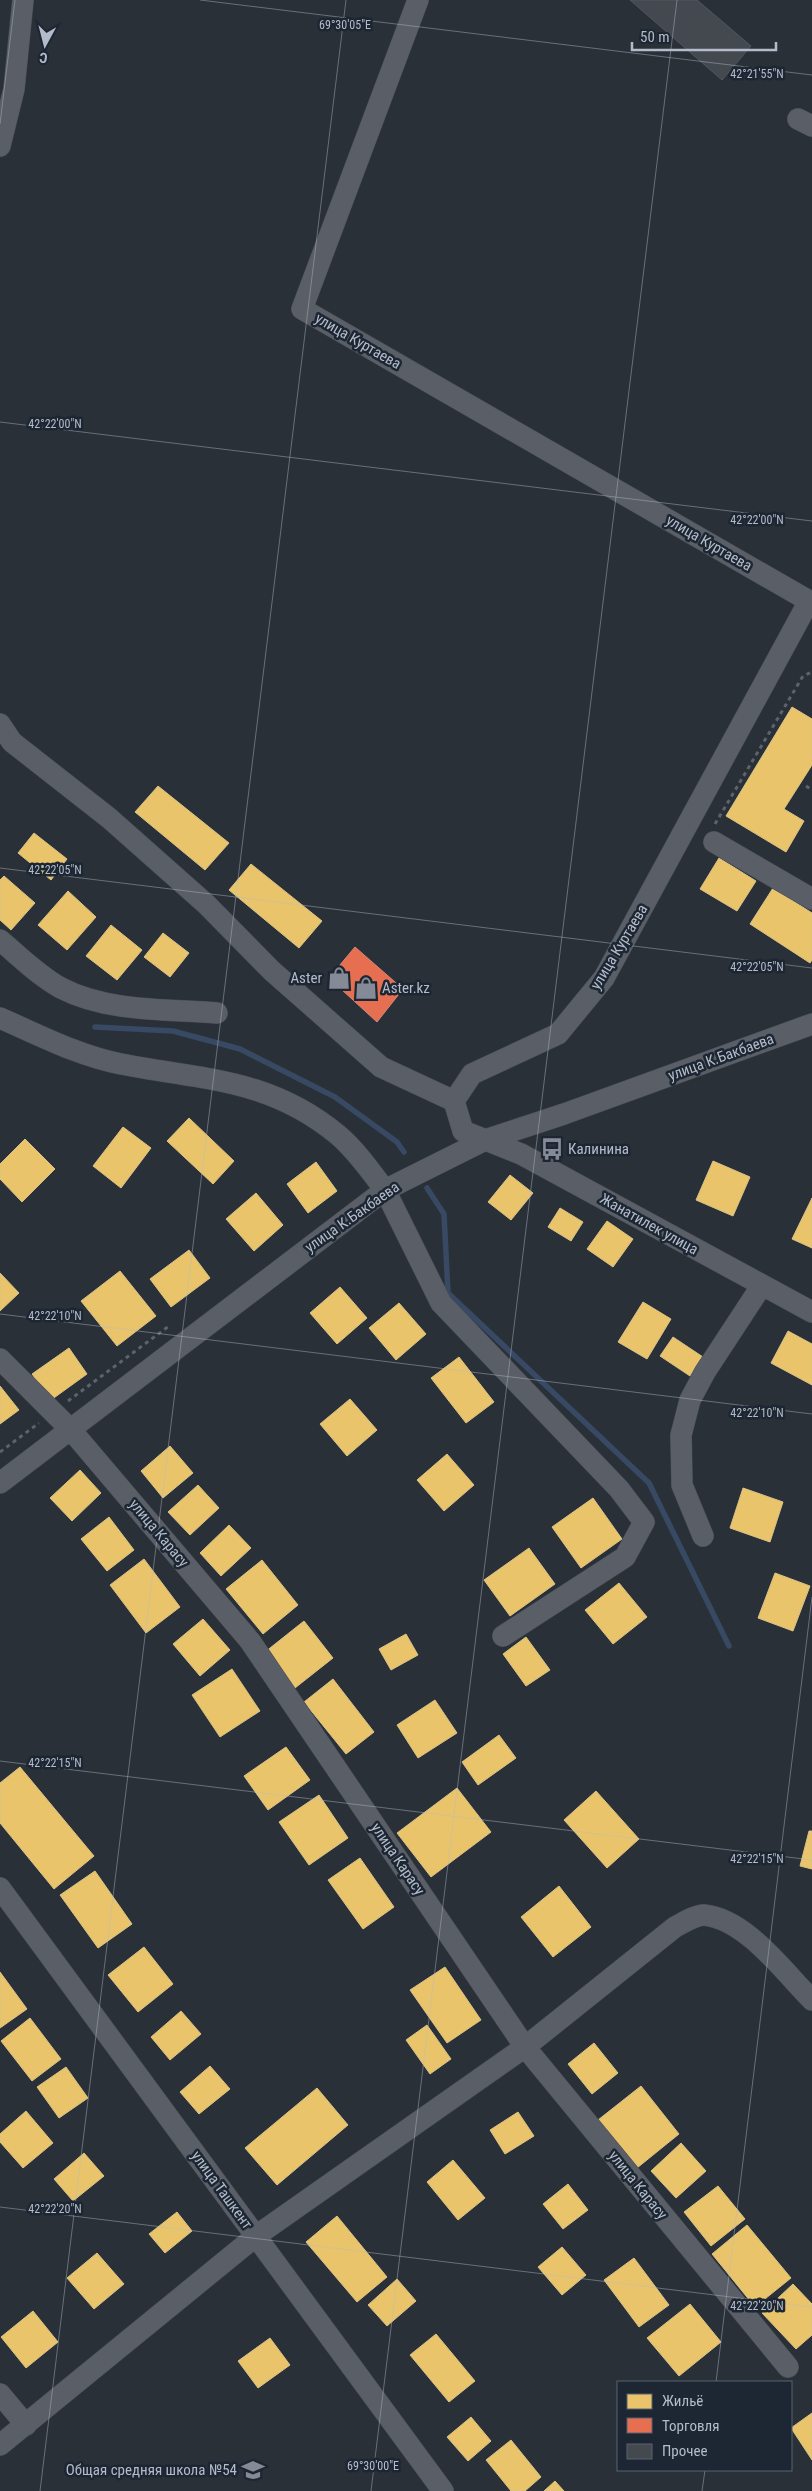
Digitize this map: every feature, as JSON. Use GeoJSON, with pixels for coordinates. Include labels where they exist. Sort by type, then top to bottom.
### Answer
{"type":"FeatureCollection","features":[{"type":"Feature","properties":{"kind":"street"},"geometry":{"type":"LineString","coordinates":[[0,146],[14,89],[23,0]]}},
{"type":"Feature","properties":{"kind":"street","name":"улица Куртаева"},"geometry":{"type":"LineString","coordinates":[[418,0],[302,309],[809,600],[604,978],[558,1034],[472,1074],[454,1101]]}},
{"type":"Feature","properties":{"kind":"street"},"geometry":{"type":"LineString","coordinates":[[0,724],[12,742],[109,818],[206,904],[272,971],[381,1067],[454,1101],[463,1131],[485,1140]]}},
{"type":"Feature","properties":{"kind":"street"},"geometry":{"type":"LineString","coordinates":[[714,842],[812,899]]}},
{"type":"Feature","properties":{"kind":"street"},"geometry":{"type":"LineString","coordinates":[[0,940],[59,987],[83,998],[117,1005],[216,1013]]}},
{"type":"Feature","properties":{"kind":"street"},"geometry":{"type":"LineString","coordinates":[[0,1018],[76,1051],[120,1064],[244,1084],[275,1096],[305,1112],[339,1135],[385,1190],[441,1303],[619,1489],[644,1522],[625,1558],[503,1636]]}},
{"type":"Feature","properties":{"kind":"street","name":"улица К.Бакбаева"},"geometry":{"type":"LineString","coordinates":[[0,1483],[385,1190],[485,1140],[564,1114],[812,1024]]}},
{"type":"Feature","properties":{"kind":"street","name":"Жанатилек улица"},"geometry":{"type":"LineString","coordinates":[[485,1140],[521,1154],[812,1312]]}},
{"type":"Feature","properties":{"kind":"street"},"geometry":{"type":"LineString","coordinates":[[703,1536],[682,1485],[681,1435],[690,1400],[705,1372],[762,1285]]}},
{"type":"Feature","properties":{"kind":"street","name":"улица Карасу"},"geometry":{"type":"LineString","coordinates":[[0,1359],[71,1430],[250,1641],[525,2047],[788,2367]]}},
{"type":"Feature","properties":{"kind":"street","name":"улица Ташкент"},"geometry":{"type":"LineString","coordinates":[[0,1888],[443,2491]]}},
{"type":"Feature","properties":{"kind":"street"},"geometry":{"type":"LineString","coordinates":[[0,2445],[256,2236],[525,2047],[675,1927],[702,1915],[729,1921],[761,1948],[812,2000]]}},
{"type":"Feature","properties":{"kind":"street"},"geometry":{"type":"LineString","coordinates":[[0,2394],[26,2425]]}},
{"type":"Feature","properties":{"kind":"path"},"geometry":{"type":"LineString","coordinates":[[714,842],[711,834],[716,821],[803,676],[812,672]]}},
{"type":"Feature","properties":{"kind":"path"},"geometry":{"type":"LineString","coordinates":[[806,786],[812,790]]}},
{"type":"Feature","properties":{"kind":"building: Жильё"},"geometry":{"type":"Polygon","coordinates":[[[792,707],[812,719],[812,765],[784,809],[804,821],[786,852],[726,816],[792,707]]]}},
{"type":"Feature","properties":{"kind":"building: Жильё"},"geometry":{"type":"Polygon","coordinates":[[[158,786],[229,843],[205,870],[135,812],[158,786]]]}},
{"type":"Feature","properties":{"kind":"building: Жильё"},"geometry":{"type":"Polygon","coordinates":[[[34,833],[67,859],[51,880],[18,853],[34,833]]]}},
{"type":"Feature","properties":{"kind":"building: Жильё"},"geometry":{"type":"Polygon","coordinates":[[[719,858],[756,881],[737,911],[700,889],[719,858]]]}},
{"type":"Feature","properties":{"kind":"building: Жильё"},"geometry":{"type":"Polygon","coordinates":[[[251,864],[322,921],[299,948],[229,890],[251,864]]]}},
{"type":"Feature","properties":{"kind":"building: Жильё"},"geometry":{"type":"Polygon","coordinates":[[[4,876],[35,903],[11,930],[0,920],[0,880],[4,876]]]}},
{"type":"Feature","properties":{"kind":"building: Жильё"},"geometry":{"type":"Polygon","coordinates":[[[773,888],[812,913],[812,960],[810,963],[750,924],[773,888]]]}},
{"type":"Feature","properties":{"kind":"building: Жильё"},"geometry":{"type":"Polygon","coordinates":[[[68,891],[96,917],[67,950],[38,925],[68,891]]]}},
{"type":"Feature","properties":{"kind":"building: Жильё"},"geometry":{"type":"Polygon","coordinates":[[[111,925],[142,950],[117,980],[86,956],[111,925]]]}},
{"type":"Feature","properties":{"kind":"building: Жильё"},"geometry":{"type":"Polygon","coordinates":[[[163,933],[189,953],[170,977],[144,957],[163,933]]]}},
{"type":"Feature","properties":{"kind":"building: Жильё"},"geometry":{"type":"Polygon","coordinates":[[[189,1118],[234,1161],[213,1184],[167,1141],[189,1118]]]}},
{"type":"Feature","properties":{"kind":"building: Жильё"},"geometry":{"type":"Polygon","coordinates":[[[123,1127],[151,1148],[121,1188],[93,1166],[123,1127]]]}},
{"type":"Feature","properties":{"kind":"building: Жильё"},"geometry":{"type":"Polygon","coordinates":[[[25,1139],[55,1169],[22,1202],[0,1179],[0,1164],[25,1139]]]}},
{"type":"Feature","properties":{"kind":"building: Жильё"},"geometry":{"type":"Polygon","coordinates":[[[713,1161],[750,1177],[733,1216],[696,1200],[713,1161]]]}},
{"type":"Feature","properties":{"kind":"building: Жильё"},"geometry":{"type":"Polygon","coordinates":[[[316,1162],[337,1191],[308,1213],[287,1184],[316,1162]]]}},
{"type":"Feature","properties":{"kind":"building: Жильё"},"geometry":{"type":"Polygon","coordinates":[[[510,1175],[533,1193],[511,1220],[488,1202],[510,1175]]]}},
{"type":"Feature","properties":{"kind":"building: Жильё"},"geometry":{"type":"Polygon","coordinates":[[[256,1193],[283,1225],[254,1251],[226,1219],[256,1193]]]}},
{"type":"Feature","properties":{"kind":"building: Жильё"},"geometry":{"type":"Polygon","coordinates":[[[812,1198],[812,1248],[792,1239],[812,1198]]]}},
{"type":"Feature","properties":{"kind":"building: Жильё"},"geometry":{"type":"Polygon","coordinates":[[[560,1208],[583,1222],[571,1241],[548,1227],[560,1208]]]}},
{"type":"Feature","properties":{"kind":"building: Жильё"},"geometry":{"type":"Polygon","coordinates":[[[607,1221],[633,1239],[613,1267],[587,1249],[607,1221]]]}},
{"type":"Feature","properties":{"kind":"building: Жильё"},"geometry":{"type":"Polygon","coordinates":[[[189,1250],[210,1278],[171,1307],[150,1279],[189,1250]]]}},
{"type":"Feature","properties":{"kind":"building: Жильё"},"geometry":{"type":"Polygon","coordinates":[[[120,1271],[156,1316],[117,1346],[81,1301],[120,1271]]]}},
{"type":"Feature","properties":{"kind":"building: Жильё"},"geometry":{"type":"Polygon","coordinates":[[[0,1273],[19,1293],[0,1311],[0,1273]]]}},
{"type":"Feature","properties":{"kind":"building: Жильё"},"geometry":{"type":"Polygon","coordinates":[[[340,1287],[367,1318],[337,1344],[310,1313],[340,1287]]]}},
{"type":"Feature","properties":{"kind":"building: Жильё"},"geometry":{"type":"Polygon","coordinates":[[[643,1302],[671,1319],[647,1359],[618,1342],[643,1302]]]}},
{"type":"Feature","properties":{"kind":"building: Жильё"},"geometry":{"type":"Polygon","coordinates":[[[399,1303],[426,1334],[396,1360],[369,1328],[399,1303]]]}},
{"type":"Feature","properties":{"kind":"building: Жильё"},"geometry":{"type":"Polygon","coordinates":[[[788,1331],[812,1344],[812,1385],[771,1363],[788,1331]]]}},
{"type":"Feature","properties":{"kind":"building: Жильё"},"geometry":{"type":"Polygon","coordinates":[[[673,1337],[703,1357],[690,1376],[660,1356],[673,1337]]]}},
{"type":"Feature","properties":{"kind":"building: Жильё"},"geometry":{"type":"Polygon","coordinates":[[[69,1348],[87,1374],[51,1400],[32,1374],[69,1348]]]}},
{"type":"Feature","properties":{"kind":"building: Жильё"},"geometry":{"type":"Polygon","coordinates":[[[459,1357],[494,1402],[466,1423],[431,1378],[459,1357]]]}},
{"type":"Feature","properties":{"kind":"building: Жильё"},"geometry":{"type":"Polygon","coordinates":[[[0,1386],[19,1410],[0,1424],[0,1386]]]}},
{"type":"Feature","properties":{"kind":"building: Жильё"},"geometry":{"type":"Polygon","coordinates":[[[350,1399],[377,1430],[347,1456],[320,1424],[350,1399]]]}},
{"type":"Feature","properties":{"kind":"building: Жильё"},"geometry":{"type":"Polygon","coordinates":[[[170,1446],[193,1473],[163,1498],[141,1471],[170,1446]]]}},
{"type":"Feature","properties":{"kind":"building: Жильё"},"geometry":{"type":"Polygon","coordinates":[[[447,1454],[474,1485],[444,1511],[417,1480],[447,1454]]]}},
{"type":"Feature","properties":{"kind":"building: Жильё"},"geometry":{"type":"Polygon","coordinates":[[[80,1470],[101,1493],[72,1521],[50,1498],[80,1470]]]}},
{"type":"Feature","properties":{"kind":"building: Жильё"},"geometry":{"type":"Polygon","coordinates":[[[198,1485],[219,1508],[190,1535],[168,1512],[198,1485]]]}},
{"type":"Feature","properties":{"kind":"building: Жильё"},"geometry":{"type":"Polygon","coordinates":[[[743,1488],[783,1502],[770,1542],[730,1528],[743,1488]]]}},
{"type":"Feature","properties":{"kind":"building: Жильё"},"geometry":{"type":"Polygon","coordinates":[[[593,1498],[622,1539],[581,1568],[552,1527],[593,1498]]]}},
{"type":"Feature","properties":{"kind":"building: Жильё"},"geometry":{"type":"Polygon","coordinates":[[[109,1517],[134,1550],[107,1571],[81,1539],[109,1517]]]}},
{"type":"Feature","properties":{"kind":"building: Жильё"},"geometry":{"type":"Polygon","coordinates":[[[229,1525],[251,1548],[221,1576],[200,1553],[229,1525]]]}},
{"type":"Feature","properties":{"kind":"building: Жильё"},"geometry":{"type":"Polygon","coordinates":[[[529,1548],[555,1584],[510,1616],[484,1580],[529,1548]]]}},
{"type":"Feature","properties":{"kind":"building: Жильё"},"geometry":{"type":"Polygon","coordinates":[[[144,1559],[180,1607],[146,1633],[110,1585],[144,1559]]]}},
{"type":"Feature","properties":{"kind":"building: Жильё"},"geometry":{"type":"Polygon","coordinates":[[[262,1560],[298,1605],[263,1634],[226,1589],[262,1560]]]}},
{"type":"Feature","properties":{"kind":"building: Жильё"},"geometry":{"type":"Polygon","coordinates":[[[775,1573],[810,1586],[793,1631],[758,1618],[775,1573]]]}},
{"type":"Feature","properties":{"kind":"building: Жильё"},"geometry":{"type":"Polygon","coordinates":[[[619,1583],[647,1617],[613,1644],[585,1610],[619,1583]]]}},
{"type":"Feature","properties":{"kind":"building: Жильё"},"geometry":{"type":"Polygon","coordinates":[[[203,1619],[230,1650],[200,1676],[173,1644],[203,1619]]]}},
{"type":"Feature","properties":{"kind":"building: Жильё"},"geometry":{"type":"Polygon","coordinates":[[[304,1621],[333,1658],[295,1688],[265,1652],[304,1621]]]}},
{"type":"Feature","properties":{"kind":"building: Жильё"},"geometry":{"type":"Polygon","coordinates":[[[406,1634],[418,1655],[391,1670],[379,1649],[406,1634]]]}},
{"type":"Feature","properties":{"kind":"building: Жильё"},"geometry":{"type":"Polygon","coordinates":[[[526,1637],[550,1670],[526,1686],[503,1654],[526,1637]]]}},
{"type":"Feature","properties":{"kind":"building: Жильё"},"geometry":{"type":"Polygon","coordinates":[[[232,1669],[260,1711],[220,1737],[192,1695],[232,1669]]]}},
{"type":"Feature","properties":{"kind":"building: Жильё"},"geometry":{"type":"Polygon","coordinates":[[[333,1679],[374,1732],[346,1754],[304,1702],[333,1679]]]}},
{"type":"Feature","properties":{"kind":"building: Жильё"},"geometry":{"type":"Polygon","coordinates":[[[435,1700],[457,1733],[418,1758],[397,1725],[435,1700]]]}},
{"type":"Feature","properties":{"kind":"building: Жильё"},"geometry":{"type":"Polygon","coordinates":[[[499,1735],[516,1758],[478,1785],[462,1762],[499,1735]]]}},
{"type":"Feature","properties":{"kind":"building: Жильё"},"geometry":{"type":"Polygon","coordinates":[[[286,1747],[310,1780],[268,1810],[244,1776],[286,1747]]]}},
{"type":"Feature","properties":{"kind":"building: Жильё"},"geometry":{"type":"Polygon","coordinates":[[[20,1767],[94,1856],[54,1889],[0,1823],[0,1783],[20,1767]]]}},
{"type":"Feature","properties":{"kind":"building: Жильё"},"geometry":{"type":"Polygon","coordinates":[[[457,1788],[491,1832],[431,1877],[397,1833],[457,1788]]]}},
{"type":"Feature","properties":{"kind":"building: Жильё"},"geometry":{"type":"Polygon","coordinates":[[[596,1791],[639,1839],[607,1868],[564,1820],[596,1791]]]}},
{"type":"Feature","properties":{"kind":"building: Жильё"},"geometry":{"type":"Polygon","coordinates":[[[319,1795],[348,1838],[309,1865],[279,1822],[319,1795]]]}},
{"type":"Feature","properties":{"kind":"building: Жильё"},"geometry":{"type":"Polygon","coordinates":[[[809,1831],[812,1831],[812,1869],[800,1866],[809,1831]]]}},
{"type":"Feature","properties":{"kind":"building: Жильё"},"geometry":{"type":"Polygon","coordinates":[[[360,1858],[394,1907],[363,1929],[328,1880],[360,1858]]]}},
{"type":"Feature","properties":{"kind":"building: Жильё"},"geometry":{"type":"Polygon","coordinates":[[[95,1871],[132,1924],[98,1948],[60,1895],[95,1871]]]}},
{"type":"Feature","properties":{"kind":"building: Жильё"},"geometry":{"type":"Polygon","coordinates":[[[559,1886],[591,1927],[553,1957],[521,1917],[559,1886]]]}},
{"type":"Feature","properties":{"kind":"building: Жильё"},"geometry":{"type":"Polygon","coordinates":[[[144,1947],[173,1984],[138,2012],[108,1975],[144,1947]]]}},
{"type":"Feature","properties":{"kind":"building: Жильё"},"geometry":{"type":"Polygon","coordinates":[[[445,1967],[481,2020],[447,2043],[410,1990],[445,1967]]]}},
{"type":"Feature","properties":{"kind":"building: Жильё"},"geometry":{"type":"Polygon","coordinates":[[[0,1972],[27,2009],[0,2028],[0,1972]]]}},
{"type":"Feature","properties":{"kind":"building: Жильё"},"geometry":{"type":"Polygon","coordinates":[[[181,2011],[201,2034],[170,2060],[151,2037],[181,2011]]]}},
{"type":"Feature","properties":{"kind":"building: Жильё"},"geometry":{"type":"Polygon","coordinates":[[[30,2018],[61,2059],[32,2081],[1,2041],[30,2018]]]}},
{"type":"Feature","properties":{"kind":"building: Жильё"},"geometry":{"type":"Polygon","coordinates":[[[427,2025],[451,2059],[430,2074],[406,2040],[427,2025]]]}},
{"type":"Feature","properties":{"kind":"building: Жильё"},"geometry":{"type":"Polygon","coordinates":[[[594,2043],[618,2073],[592,2094],[568,2064],[594,2043]]]}},
{"type":"Feature","properties":{"kind":"building: Жильё"},"geometry":{"type":"Polygon","coordinates":[[[210,2066],[230,2089],[199,2114],[180,2092],[210,2066]]]}},
{"type":"Feature","properties":{"kind":"building: Жильё"},"geometry":{"type":"Polygon","coordinates":[[[66,2067],[88,2098],[59,2118],[37,2087],[66,2067]]]}},
{"type":"Feature","properties":{"kind":"building: Жильё"},"geometry":{"type":"Polygon","coordinates":[[[641,2086],[679,2134],[637,2168],[598,2120],[641,2086]]]}},
{"type":"Feature","properties":{"kind":"building: Жильё"},"geometry":{"type":"Polygon","coordinates":[[[317,2088],[348,2125],[277,2185],[245,2148],[317,2088]]]}},
{"type":"Feature","properties":{"kind":"building: Жильё"},"geometry":{"type":"Polygon","coordinates":[[[26,2111],[53,2143],[23,2168],[0,2142],[0,2134],[26,2111]]]}},
{"type":"Feature","properties":{"kind":"building: Жильё"},"geometry":{"type":"Polygon","coordinates":[[[518,2112],[534,2136],[505,2154],[490,2130],[518,2112]]]}},
{"type":"Feature","properties":{"kind":"building: Жильё"},"geometry":{"type":"Polygon","coordinates":[[[681,2143],[706,2171],[676,2198],[651,2171],[681,2143]]]}},
{"type":"Feature","properties":{"kind":"building: Жильё"},"geometry":{"type":"Polygon","coordinates":[[[84,2153],[104,2176],[73,2201],[54,2179],[84,2153]]]}},
{"type":"Feature","properties":{"kind":"building: Жильё"},"geometry":{"type":"Polygon","coordinates":[[[453,2160],[485,2198],[458,2220],[427,2182],[453,2160]]]}},
{"type":"Feature","properties":{"kind":"building: Жильё"},"geometry":{"type":"Polygon","coordinates":[[[568,2184],[588,2210],[563,2229],[543,2204],[568,2184]]]}},
{"type":"Feature","properties":{"kind":"building: Жильё"},"geometry":{"type":"Polygon","coordinates":[[[718,2186],[745,2219],[711,2246],[684,2212],[718,2186]]]}},
{"type":"Feature","properties":{"kind":"building: Жильё"},"geometry":{"type":"Polygon","coordinates":[[[177,2212],[192,2231],[165,2253],[149,2234],[177,2212]]]}},
{"type":"Feature","properties":{"kind":"building: Жильё"},"geometry":{"type":"Polygon","coordinates":[[[337,2216],[387,2277],[357,2302],[306,2242],[337,2216]]]}},
{"type":"Feature","properties":{"kind":"building: Жильё"},"geometry":{"type":"Polygon","coordinates":[[[747,2225],[791,2278],[755,2307],[712,2254],[747,2225]]]}},
{"type":"Feature","properties":{"kind":"building: Жильё"},"geometry":{"type":"Polygon","coordinates":[[[562,2247],[586,2275],[562,2295],[538,2267],[562,2247]]]}},
{"type":"Feature","properties":{"kind":"building: Жильё"},"geometry":{"type":"Polygon","coordinates":[[[97,2253],[124,2284],[94,2309],[67,2278],[97,2253]]]}},
{"type":"Feature","properties":{"kind":"building: Жильё"},"geometry":{"type":"Polygon","coordinates":[[[634,2258],[669,2305],[639,2327],[604,2280],[634,2258]]]}},
{"type":"Feature","properties":{"kind":"building: Жильё"},"geometry":{"type":"Polygon","coordinates":[[[397,2279],[416,2301],[387,2326],[368,2305],[397,2279]]]}},
{"type":"Feature","properties":{"kind":"building: Жильё"},"geometry":{"type":"Polygon","coordinates":[[[793,2284],[812,2304],[812,2335],[796,2349],[762,2313],[793,2284]]]}},
{"type":"Feature","properties":{"kind":"building: Жильё"},"geometry":{"type":"Polygon","coordinates":[[[690,2304],[721,2342],[679,2376],[647,2338],[690,2304]]]}},
{"type":"Feature","properties":{"kind":"building: Жильё"},"geometry":{"type":"Polygon","coordinates":[[[33,2311],[58,2342],[26,2368],[1,2337],[33,2311]]]}},
{"type":"Feature","properties":{"kind":"building: Жильё"},"geometry":{"type":"Polygon","coordinates":[[[436,2334],[475,2381],[449,2402],[410,2355],[436,2334]]]}},
{"type":"Feature","properties":{"kind":"building: Жильё"},"geometry":{"type":"Polygon","coordinates":[[[270,2338],[290,2365],[258,2388],[238,2361],[270,2338]]]}},
{"type":"Feature","properties":{"kind":"building: Жильё"},"geometry":{"type":"Polygon","coordinates":[[[812,2413],[812,2460],[792,2430],[792,2427],[812,2413]]]}},
{"type":"Feature","properties":{"kind":"building: Жильё"},"geometry":{"type":"Polygon","coordinates":[[[471,2417],[491,2441],[468,2461],[447,2437],[471,2417]]]}},
{"type":"Feature","properties":{"kind":"building: Жильё"},"geometry":{"type":"Polygon","coordinates":[[[511,2440],[541,2477],[525,2491],[511,2491],[486,2460],[511,2440]]]}},
{"type":"Feature","properties":{"kind":"building: Жильё"},"geometry":{"type":"Polygon","coordinates":[[[555,2481],[564,2491],[544,2491],[555,2481]]]}},
{"type":"Feature","properties":{"kind":"building: Торговля"},"geometry":{"type":"Polygon","coordinates":[[[355,947],[403,989],[377,1022],[329,978],[355,947]]]}},
{"type":"Feature","properties":{"kind":"building: Прочее"},"geometry":{"type":"Polygon","coordinates":[[[630,0],[697,0],[751,46],[722,80],[630,0]]]}},
{"type":"Feature","properties":{"kind":"waterway"},"geometry":{"type":"LineString","coordinates":[[95,1027],[173,1031],[240,1049],[335,1097],[397,1142],[404,1152]]}},
{"type":"Feature","properties":{"kind":"waterway"},"geometry":{"type":"LineString","coordinates":[[427,1188],[444,1214],[448,1293],[649,1483],[729,1646]]}},
{"type":"Feature","properties":{"kind":"place","name":"Aster"},"geometry":{"type":"Point","coordinates":[339,978]}},
{"type":"Feature","properties":{"kind":"place","name":"Aster.kz"},"geometry":{"type":"Point","coordinates":[366,988]}},
{"type":"Feature","properties":{"kind":"place","name":"Калинина"},"geometry":{"type":"Point","coordinates":[552,1149]}},
{"type":"Feature","properties":{"kind":"place","name":"Общая средняя школа №54"},"geometry":{"type":"Point","coordinates":[253,2470]}}]}
